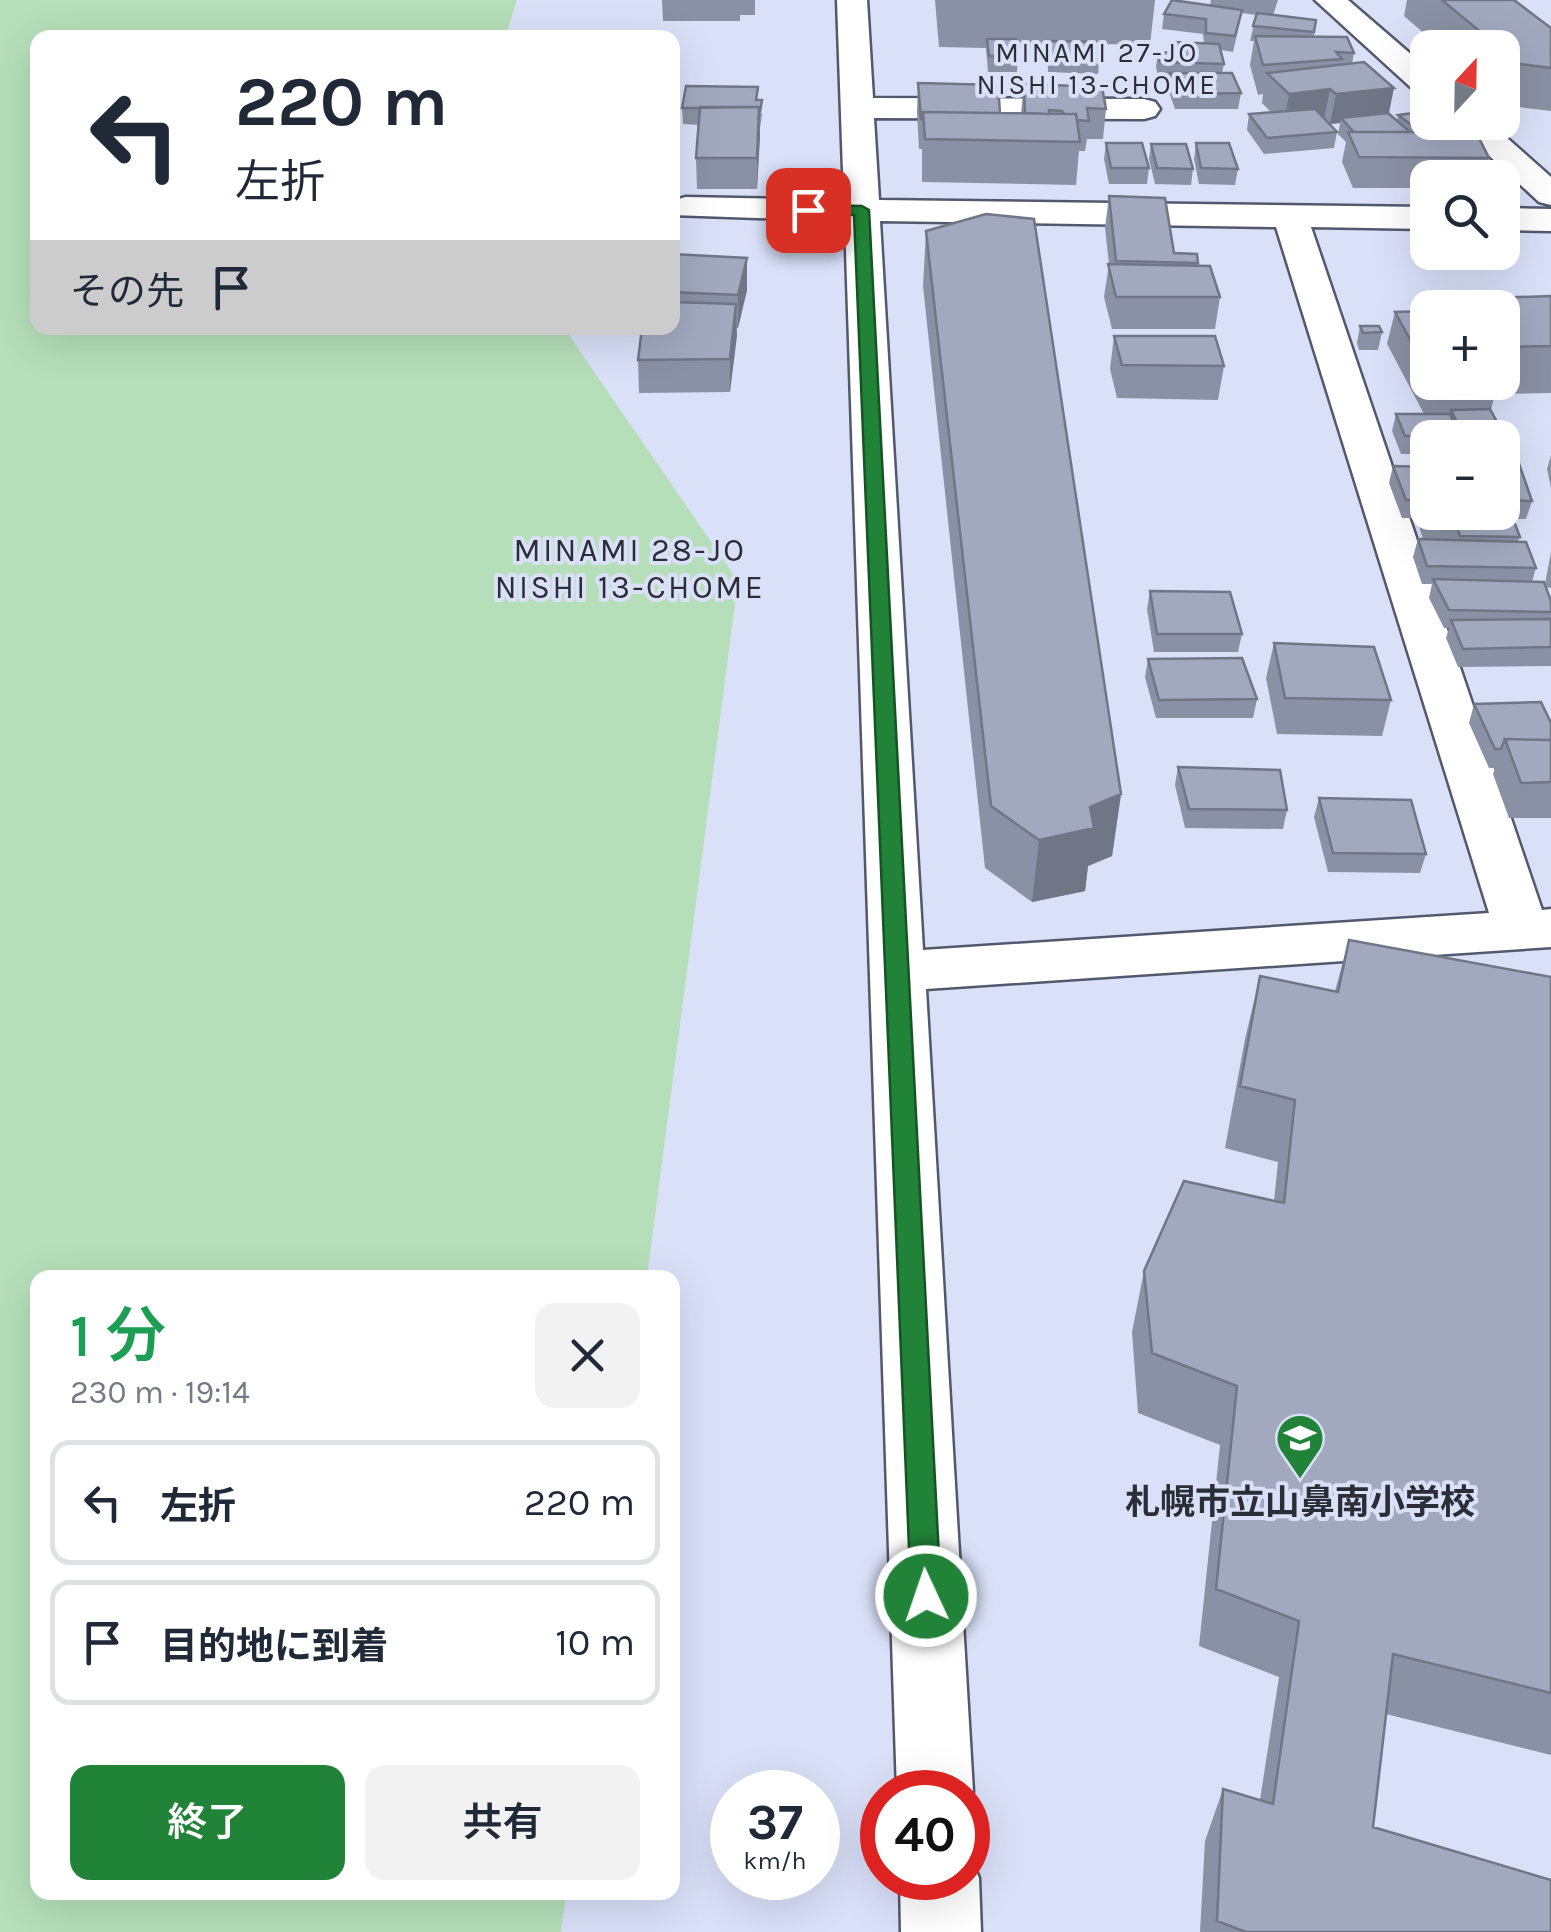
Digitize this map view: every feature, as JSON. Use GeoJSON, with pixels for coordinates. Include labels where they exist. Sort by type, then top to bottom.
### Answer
{"type":"FeatureCollection","features":[{"type":"Feature","properties":{"kind":"street"},"geometry":{"type":"LineString","coordinates":[[852,0],[934,1770]]}},
{"type":"Feature","properties":{"kind":"street"},"geometry":{"type":"LineString","coordinates":[[1330,0],[1410,70]]}},
{"type":"Feature","properties":{"kind":"street"},"geometry":{"type":"LineString","coordinates":[[858,108],[1144,108]]}},
{"type":"Feature","properties":{"kind":"street"},"geometry":{"type":"LineString","coordinates":[[1520,134],[1537,136]]}},
{"type":"Feature","properties":{"kind":"street"},"geometry":{"type":"LineString","coordinates":[[1488,140],[1551,195]]}},
{"type":"Feature","properties":{"kind":"street"},"geometry":{"type":"LineString","coordinates":[[685,208],[1410,218]]}},
{"type":"Feature","properties":{"kind":"street"},"geometry":{"type":"LineString","coordinates":[[897,971],[1535,929],[1513,894],[1290,216]]}},
{"type":"Feature","properties":{"kind":"street"},"geometry":{"type":"LineString","coordinates":[[1520,219],[1551,220]]}},
{"type":"Feature","properties":{"kind":"street"},"geometry":{"type":"LineString","coordinates":[[940,1900],[942,1932]]}},
{"type":"Feature","properties":{"kind":"green space"},"geometry":{"type":"Polygon","coordinates":[[[0,0],[517,0],[507,30],[30,30],[30,335],[569,335],[738,581],[648,1270],[30,1270],[30,1900],[565,1900],[561,1932],[0,1932],[0,0]]]}},
{"type":"Feature","properties":{"kind":"building"},"geometry":{"type":"Polygon","coordinates":[[[1172,0],[1242,10],[1235,36],[1206,33],[1206,19],[1164,14],[1172,0]]]}},
{"type":"Feature","properties":{"kind":"building"},"geometry":{"type":"Polygon","coordinates":[[[1442,0],[1514,0],[1551,28],[1551,68],[1520,64],[1520,30],[1478,30],[1442,0]]]}},
{"type":"Feature","properties":{"kind":"building"},"geometry":{"type":"Polygon","coordinates":[[[1257,13],[1316,20],[1314,32],[1253,26],[1257,13]]]}},
{"type":"Feature","properties":{"kind":"building"},"geometry":{"type":"Polygon","coordinates":[[[1255,36],[1347,37],[1354,53],[1336,52],[1342,59],[1263,65],[1255,36]]]}},
{"type":"Feature","properties":{"kind":"building"},"geometry":{"type":"Polygon","coordinates":[[[987,39],[1016,39],[1018,56],[989,56],[987,39]]]}},
{"type":"Feature","properties":{"kind":"building"},"geometry":{"type":"Polygon","coordinates":[[[1048,41],[1101,42],[1100,59],[1049,57],[1048,41]]]}},
{"type":"Feature","properties":{"kind":"building"},"geometry":{"type":"Polygon","coordinates":[[[1175,42],[1219,44],[1224,64],[1160,62],[1158,52],[1177,53],[1175,42]]]}},
{"type":"Feature","properties":{"kind":"building"},"geometry":{"type":"Polygon","coordinates":[[[1364,62],[1394,88],[1289,94],[1267,73],[1364,62]]]}},
{"type":"Feature","properties":{"kind":"building"},"geometry":{"type":"Polygon","coordinates":[[[1170,73],[1232,73],[1241,93],[1177,94],[1170,73]]]}},
{"type":"Feature","properties":{"kind":"building"},"geometry":{"type":"Polygon","coordinates":[[[918,83],[998,85],[1000,113],[923,112],[921,119],[918,83]]]}},
{"type":"Feature","properties":{"kind":"building"},"geometry":{"type":"Polygon","coordinates":[[[1024,84],[1102,87],[1106,109],[1087,108],[1089,121],[1077,120],[1076,114],[1062,111],[1025,113],[1024,84]]]}},
{"type":"Feature","properties":{"kind":"building"},"geometry":{"type":"Polygon","coordinates":[[[686,86],[758,87],[756,100],[762,100],[760,112],[759,107],[682,108],[686,86]]]}},
{"type":"Feature","properties":{"kind":"building"},"geometry":{"type":"Polygon","coordinates":[[[700,107],[759,107],[757,158],[696,158],[700,107]]]}},
{"type":"Feature","properties":{"kind":"building"},"geometry":{"type":"Polygon","coordinates":[[[1315,109],[1337,132],[1267,138],[1249,114],[1315,109]]]}},
{"type":"Feature","properties":{"kind":"building"},"geometry":{"type":"Polygon","coordinates":[[[923,112],[1076,114],[1080,142],[925,139],[923,112]]]}},
{"type":"Feature","properties":{"kind":"building"},"geometry":{"type":"Polygon","coordinates":[[[1388,113],[1410,132],[1354,132],[1341,118],[1388,113]]]}},
{"type":"Feature","properties":{"kind":"building"},"geometry":{"type":"Polygon","coordinates":[[[1410,113],[1410,124],[1398,115],[1410,113]]]}},
{"type":"Feature","properties":{"kind":"building"},"geometry":{"type":"Polygon","coordinates":[[[1348,132],[1410,132],[1410,140],[1480,140],[1489,158],[1359,157],[1348,132]]]}},
{"type":"Feature","properties":{"kind":"building"},"geometry":{"type":"Polygon","coordinates":[[[1106,143],[1142,143],[1149,168],[1111,168],[1106,143]]]}},
{"type":"Feature","properties":{"kind":"building"},"geometry":{"type":"Polygon","coordinates":[[[1196,143],[1229,143],[1238,169],[1201,168],[1196,143]]]}},
{"type":"Feature","properties":{"kind":"building"},"geometry":{"type":"Polygon","coordinates":[[[1151,144],[1186,144],[1193,169],[1157,168],[1151,144]]]}},
{"type":"Feature","properties":{"kind":"building"},"geometry":{"type":"Polygon","coordinates":[[[1109,196],[1165,198],[1174,253],[1197,254],[1198,263],[1116,261],[1109,196]]]}},
{"type":"Feature","properties":{"kind":"building"},"geometry":{"type":"Polygon","coordinates":[[[986,214],[1034,219],[1121,794],[1090,807],[1094,828],[1039,840],[991,806],[926,231],[986,214]]]}},
{"type":"Feature","properties":{"kind":"building"},"geometry":{"type":"Polygon","coordinates":[[[680,254],[747,258],[738,295],[680,292],[680,254]]]}},
{"type":"Feature","properties":{"kind":"building"},"geometry":{"type":"Polygon","coordinates":[[[1108,264],[1210,266],[1220,297],[1116,297],[1108,264]]]}},
{"type":"Feature","properties":{"kind":"building"},"geometry":{"type":"Polygon","coordinates":[[[1551,296],[1551,346],[1520,347],[1520,297],[1551,296]]]}},
{"type":"Feature","properties":{"kind":"building"},"geometry":{"type":"Polygon","coordinates":[[[680,302],[736,304],[730,359],[638,360],[641,335],[680,335],[680,302]]]}},
{"type":"Feature","properties":{"kind":"building"},"geometry":{"type":"Polygon","coordinates":[[[1395,312],[1410,312],[1410,339],[1395,312]]]}},
{"type":"Feature","properties":{"kind":"building"},"geometry":{"type":"Polygon","coordinates":[[[1360,326],[1379,326],[1382,332],[1363,333],[1360,326]]]}},
{"type":"Feature","properties":{"kind":"building"},"geometry":{"type":"Polygon","coordinates":[[[1114,336],[1215,336],[1224,366],[1122,365],[1114,336]]]}},
{"type":"Feature","properties":{"kind":"building"},"geometry":{"type":"Polygon","coordinates":[[[1490,409],[1496,420],[1456,420],[1451,410],[1490,409]]]}},
{"type":"Feature","properties":{"kind":"building"},"geometry":{"type":"Polygon","coordinates":[[[1396,414],[1450,414],[1453,420],[1410,420],[1410,436],[1405,436],[1396,414]]]}},
{"type":"Feature","properties":{"kind":"building"},"geometry":{"type":"Polygon","coordinates":[[[1393,466],[1410,466],[1410,500],[1406,500],[1393,466]]]}},
{"type":"Feature","properties":{"kind":"building"},"geometry":{"type":"Polygon","coordinates":[[[1520,466],[1532,501],[1520,501],[1520,466]]]}},
{"type":"Feature","properties":{"kind":"building"},"geometry":{"type":"Polygon","coordinates":[[[1458,530],[1517,530],[1520,537],[1460,536],[1458,530]]]}},
{"type":"Feature","properties":{"kind":"building"},"geometry":{"type":"Polygon","coordinates":[[[1418,539],[1526,542],[1536,568],[1427,566],[1418,539]]]}},
{"type":"Feature","properties":{"kind":"building"},"geometry":{"type":"Polygon","coordinates":[[[1433,579],[1544,582],[1551,612],[1449,610],[1433,579]]]}},
{"type":"Feature","properties":{"kind":"building"},"geometry":{"type":"Polygon","coordinates":[[[1150,591],[1230,592],[1242,634],[1157,634],[1150,591]]]}},
{"type":"Feature","properties":{"kind":"building"},"geometry":{"type":"Polygon","coordinates":[[[1551,619],[1551,647],[1463,649],[1451,620],[1551,619]]]}},
{"type":"Feature","properties":{"kind":"building"},"geometry":{"type":"Polygon","coordinates":[[[1274,643],[1374,647],[1391,700],[1285,698],[1274,643]]]}},
{"type":"Feature","properties":{"kind":"building"},"geometry":{"type":"Polygon","coordinates":[[[1242,658],[1257,699],[1159,700],[1148,659],[1242,658]]]}},
{"type":"Feature","properties":{"kind":"building"},"geometry":{"type":"Polygon","coordinates":[[[1541,702],[1551,723],[1551,740],[1505,739],[1501,749],[1495,749],[1474,704],[1541,702]]]}},
{"type":"Feature","properties":{"kind":"building"},"geometry":{"type":"Polygon","coordinates":[[[1505,739],[1551,740],[1551,782],[1521,783],[1505,739]]]}},
{"type":"Feature","properties":{"kind":"building"},"geometry":{"type":"Polygon","coordinates":[[[1178,767],[1280,770],[1287,810],[1189,809],[1178,767]]]}},
{"type":"Feature","properties":{"kind":"building"},"geometry":{"type":"Polygon","coordinates":[[[1319,798],[1411,800],[1426,854],[1333,853],[1319,798]]]}},
{"type":"Feature","properties":{"kind":"building"},"geometry":{"type":"Polygon","coordinates":[[[1349,940],[1551,977],[1551,1693],[1393,1654],[1373,1827],[1551,1880],[1551,1932],[1246,1932],[1217,1921],[1223,1789],[1273,1804],[1299,1621],[1216,1589],[1237,1386],[1152,1353],[1144,1271],[1184,1181],[1284,1203],[1295,1100],[1240,1086],[1260,976],[1338,992],[1349,940]]]}},
{"type":"Feature","properties":{"kind":"place","name":"札幌市立山鼻南小学校"},"geometry":{"type":"Point","coordinates":[1300,1480]}},
{"type":"Feature","properties":{"kind":"district","name":"MINAMI 27-JO NISHI 13-CHOME"},"geometry":{"type":"Point","coordinates":[1097,68]}},
{"type":"Feature","properties":{"kind":"district","name":"MINAMI 28-JO NISHI 13-CHOME"},"geometry":{"type":"Point","coordinates":[630,568]}},
{"type":"Feature","properties":{"kind":"route"},"geometry":{"type":"LineString","coordinates":[[808,210],[862,210],[926,1596]]}}]}
